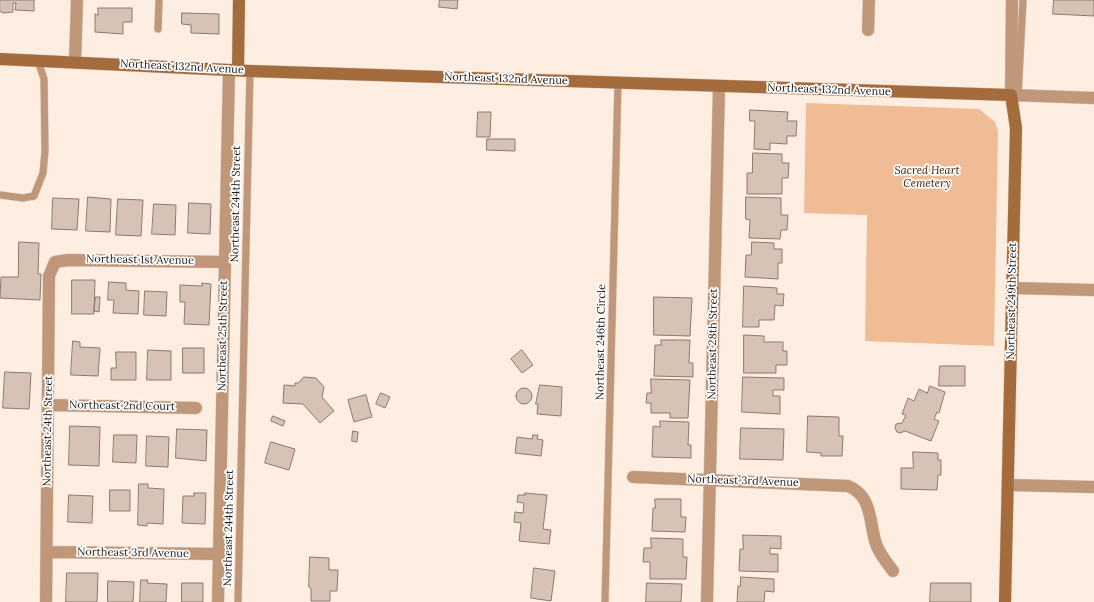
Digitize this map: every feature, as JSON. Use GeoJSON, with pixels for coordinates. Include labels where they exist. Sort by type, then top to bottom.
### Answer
{"type":"FeatureCollection","features":[{"type":"Feature","properties":{"kind":"street"},"geometry":{"type":"LineString","coordinates":[[75,62],[78,0]]}},
{"type":"Feature","properties":{"kind":"street"},"geometry":{"type":"LineString","coordinates":[[239,0],[239,70]]}},
{"type":"Feature","properties":{"kind":"street"},"geometry":{"type":"LineString","coordinates":[[868,30],[869,0]]}},
{"type":"Feature","properties":{"kind":"street","name":"Northeast 249th Street"},"geometry":{"type":"LineString","coordinates":[[1005,602],[1016,128],[1012,0]]}},
{"type":"Feature","properties":{"kind":"street","name":"Northeast 132nd Avenue"},"geometry":{"type":"LineString","coordinates":[[0,59],[239,70],[618,84],[1015,96]]}},
{"type":"Feature","properties":{"kind":"street","name":"Northeast 25th Street"},"geometry":{"type":"LineString","coordinates":[[218,602],[225,262],[239,70]]}},
{"type":"Feature","properties":{"kind":"street","name":"Northeast 28th Street"},"geometry":{"type":"LineString","coordinates":[[707,602],[719,87]]}},
{"type":"Feature","properties":{"kind":"street"},"geometry":{"type":"LineString","coordinates":[[1015,96],[1094,98]]}},
{"type":"Feature","properties":{"kind":"street","name":"Northeast 1st Avenue"},"geometry":{"type":"LineString","coordinates":[[55,262],[68,260],[225,262]]}},
{"type":"Feature","properties":{"kind":"street","name":"Northeast 24th Street"},"geometry":{"type":"LineString","coordinates":[[46,602],[49,276],[55,262]]}},
{"type":"Feature","properties":{"kind":"street"},"geometry":{"type":"LineString","coordinates":[[1012,288],[1094,290]]}},
{"type":"Feature","properties":{"kind":"street","name":"Northeast 2nd Court"},"geometry":{"type":"LineString","coordinates":[[48,405],[196,408]]}},
{"type":"Feature","properties":{"kind":"street","name":"Northeast 3rd Avenue"},"geometry":{"type":"LineString","coordinates":[[633,477],[842,485],[854,488],[866,502],[876,546],[893,571]]}},
{"type":"Feature","properties":{"kind":"street"},"geometry":{"type":"LineString","coordinates":[[1008,485],[1094,487]]}},
{"type":"Feature","properties":{"kind":"street","name":"Northeast 3rd Avenue"},"geometry":{"type":"LineString","coordinates":[[46,552],[219,554]]}},
{"type":"Feature","properties":{"kind":"lane"},"geometry":{"type":"LineString","coordinates":[[158,29],[159,0]]}},
{"type":"Feature","properties":{"kind":"lane"},"geometry":{"type":"LineString","coordinates":[[1015,96],[1023,0]]}},
{"type":"Feature","properties":{"kind":"lane"},"geometry":{"type":"LineString","coordinates":[[0,195],[22,198],[34,196],[43,174],[45,151],[44,79],[38,60]]}},
{"type":"Feature","properties":{"kind":"lane","name":"Northeast 244th Street"},"geometry":{"type":"LineString","coordinates":[[238,602],[239,70]]}},
{"type":"Feature","properties":{"kind":"lane","name":"Northeast 246th Circle"},"geometry":{"type":"LineString","coordinates":[[605,602],[618,84]]}},
{"type":"Feature","properties":{"kind":"green space","name":"Sacred Heart Cemetery"},"geometry":{"type":"Polygon","coordinates":[[[806,103],[979,109],[995,122],[998,131],[994,346],[865,341],[867,215],[804,213],[806,103]]]}},
{"type":"Feature","properties":{"kind":"building"},"geometry":{"type":"Polygon","coordinates":[[[0,0],[34,0],[34,11],[15,10],[16,3],[13,3],[13,12],[3,13],[0,11],[0,0]]]}},
{"type":"Feature","properties":{"kind":"building"},"geometry":{"type":"Polygon","coordinates":[[[440,0],[458,0],[457,9],[439,7],[440,0]]]}},
{"type":"Feature","properties":{"kind":"building"},"geometry":{"type":"Polygon","coordinates":[[[1054,0],[1094,0],[1094,16],[1053,14],[1054,0]]]}},
{"type":"Feature","properties":{"kind":"building"},"geometry":{"type":"Polygon","coordinates":[[[98,8],[132,8],[132,22],[123,22],[123,34],[95,32],[95,14],[98,15],[98,8]]]}},
{"type":"Feature","properties":{"kind":"building"},"geometry":{"type":"Polygon","coordinates":[[[182,13],[219,14],[219,34],[191,33],[191,25],[182,24],[182,13]]]}},
{"type":"Feature","properties":{"kind":"building"},"geometry":{"type":"Polygon","coordinates":[[[750,110],[788,112],[787,121],[797,121],[796,136],[787,136],[787,144],[770,143],[770,150],[754,149],[755,121],[750,121],[750,110]]]}},
{"type":"Feature","properties":{"kind":"building"},"geometry":{"type":"Polygon","coordinates":[[[478,112],[491,112],[490,137],[477,137],[478,112]]]}},
{"type":"Feature","properties":{"kind":"building"},"geometry":{"type":"Polygon","coordinates":[[[487,139],[515,139],[515,151],[487,150],[487,139]]]}},
{"type":"Feature","properties":{"kind":"building"},"geometry":{"type":"Polygon","coordinates":[[[753,153],[782,154],[782,163],[789,163],[788,178],[782,178],[782,194],[747,194],[747,173],[752,173],[753,153]]]}},
{"type":"Feature","properties":{"kind":"building"},"geometry":{"type":"Polygon","coordinates":[[[88,197],[111,199],[110,232],[86,231],[88,197]]]}},
{"type":"Feature","properties":{"kind":"building"},"geometry":{"type":"Polygon","coordinates":[[[746,197],[781,198],[781,215],[788,215],[787,230],[781,230],[780,239],[749,238],[750,220],[746,219],[746,197]]]}},
{"type":"Feature","properties":{"kind":"building"},"geometry":{"type":"Polygon","coordinates":[[[53,198],[79,199],[77,230],[52,229],[53,198]]]}},
{"type":"Feature","properties":{"kind":"building"},"geometry":{"type":"Polygon","coordinates":[[[118,199],[143,200],[141,236],[116,235],[118,199]]]}},
{"type":"Feature","properties":{"kind":"building"},"geometry":{"type":"Polygon","coordinates":[[[189,203],[211,204],[210,234],[188,233],[189,203]]]}},
{"type":"Feature","properties":{"kind":"building"},"geometry":{"type":"Polygon","coordinates":[[[154,204],[176,205],[175,235],[152,234],[154,204]]]}},
{"type":"Feature","properties":{"kind":"building"},"geometry":{"type":"Polygon","coordinates":[[[19,242],[39,243],[38,274],[41,274],[40,300],[0,298],[1,277],[18,277],[19,242]]]}},
{"type":"Feature","properties":{"kind":"building"},"geometry":{"type":"Polygon","coordinates":[[[752,242],[774,243],[774,249],[782,249],[782,263],[778,263],[778,279],[745,277],[746,255],[751,255],[752,242]]]}},
{"type":"Feature","properties":{"kind":"building"},"geometry":{"type":"Polygon","coordinates":[[[72,280],[95,280],[94,314],[72,314],[72,280]]]}},
{"type":"Feature","properties":{"kind":"building"},"geometry":{"type":"Polygon","coordinates":[[[109,282],[126,283],[126,290],[139,291],[138,314],[113,313],[114,300],[108,300],[109,282]]]}},
{"type":"Feature","properties":{"kind":"building"},"geometry":{"type":"Polygon","coordinates":[[[202,283],[211,284],[209,325],[184,324],[185,302],[180,302],[180,285],[202,286],[202,283]]]}},
{"type":"Feature","properties":{"kind":"building"},"geometry":{"type":"Polygon","coordinates":[[[744,286],[777,288],[777,294],[784,294],[783,306],[775,305],[774,320],[759,320],[759,327],[743,327],[744,286]]]}},
{"type":"Feature","properties":{"kind":"building"},"geometry":{"type":"Polygon","coordinates":[[[145,291],[167,292],[166,316],[144,315],[145,291]]]}},
{"type":"Feature","properties":{"kind":"building"},"geometry":{"type":"Polygon","coordinates":[[[96,297],[100,297],[99,312],[94,311],[96,297]]]}},
{"type":"Feature","properties":{"kind":"building"},"geometry":{"type":"Polygon","coordinates":[[[654,297],[692,298],[690,336],[654,335],[654,297]]]}},
{"type":"Feature","properties":{"kind":"building"},"geometry":{"type":"Polygon","coordinates":[[[744,335],[764,336],[764,342],[783,342],[783,351],[787,351],[787,365],[776,365],[776,373],[744,373],[744,335]]]}},
{"type":"Feature","properties":{"kind":"building"},"geometry":{"type":"Polygon","coordinates":[[[661,340],[690,340],[689,363],[693,363],[693,377],[654,376],[655,345],[661,345],[661,340]]]}},
{"type":"Feature","properties":{"kind":"building"},"geometry":{"type":"Polygon","coordinates":[[[73,341],[80,342],[80,347],[100,348],[98,376],[71,375],[73,341]]]}},
{"type":"Feature","properties":{"kind":"building"},"geometry":{"type":"Polygon","coordinates":[[[183,348],[204,348],[204,373],[183,373],[183,348]]]}},
{"type":"Feature","properties":{"kind":"building"},"geometry":{"type":"Polygon","coordinates":[[[148,350],[171,351],[171,380],[147,380],[148,350]]]}},
{"type":"Feature","properties":{"kind":"building"},"geometry":{"type":"Polygon","coordinates":[[[522,350],[533,365],[522,373],[511,359],[522,350]]]}},
{"type":"Feature","properties":{"kind":"building"},"geometry":{"type":"Polygon","coordinates":[[[116,352],[136,352],[136,380],[111,380],[111,368],[116,368],[116,352]]]}},
{"type":"Feature","properties":{"kind":"building"},"geometry":{"type":"Polygon","coordinates":[[[940,366],[965,366],[965,386],[939,386],[940,366]]]}},
{"type":"Feature","properties":{"kind":"building"},"geometry":{"type":"Polygon","coordinates":[[[5,372],[31,373],[29,409],[3,408],[5,372]]]}},
{"type":"Feature","properties":{"kind":"building"},"geometry":{"type":"Polygon","coordinates":[[[304,377],[316,378],[324,387],[322,397],[334,411],[320,423],[303,404],[283,403],[284,385],[295,386],[295,383],[298,383],[304,377]]]}},
{"type":"Feature","properties":{"kind":"building"},"geometry":{"type":"Polygon","coordinates":[[[743,377],[784,378],[784,390],[773,390],[773,396],[780,396],[780,414],[742,412],[743,377]]]}},
{"type":"Feature","properties":{"kind":"building"},"geometry":{"type":"Polygon","coordinates":[[[651,379],[690,380],[688,418],[670,418],[670,413],[651,413],[651,403],[646,403],[647,393],[651,393],[651,379]]]}},
{"type":"Feature","properties":{"kind":"building"},"geometry":{"type":"Polygon","coordinates":[[[540,385],[562,387],[561,416],[537,414],[538,404],[536,404],[540,385]]]}},
{"type":"Feature","properties":{"kind":"building"},"geometry":{"type":"Polygon","coordinates":[[[930,386],[945,392],[939,413],[937,412],[934,419],[939,421],[931,441],[905,431],[900,433],[897,432],[895,428],[896,424],[902,423],[906,415],[902,414],[908,398],[914,401],[919,389],[927,393],[930,386]]]}},
{"type":"Feature","properties":{"kind":"building"},"geometry":{"type":"Polygon","coordinates":[[[524,388],[530,390],[532,396],[530,402],[524,404],[518,402],[516,396],[518,390],[524,388]]]}},
{"type":"Feature","properties":{"kind":"building"},"geometry":{"type":"Polygon","coordinates":[[[381,393],[390,397],[385,408],[376,404],[381,393]]]}},
{"type":"Feature","properties":{"kind":"building"},"geometry":{"type":"Polygon","coordinates":[[[366,395],[372,417],[354,422],[348,400],[366,395]]]}},
{"type":"Feature","properties":{"kind":"building"},"geometry":{"type":"Polygon","coordinates":[[[273,416],[285,421],[283,426],[271,421],[273,416]]]}},
{"type":"Feature","properties":{"kind":"building"},"geometry":{"type":"Polygon","coordinates":[[[808,416],[839,417],[839,436],[843,436],[842,456],[821,456],[821,453],[807,452],[808,416]]]}},
{"type":"Feature","properties":{"kind":"building"},"geometry":{"type":"Polygon","coordinates":[[[660,421],[689,422],[688,445],[691,445],[691,458],[652,457],[653,426],[660,427],[660,421]]]}},
{"type":"Feature","properties":{"kind":"building"},"geometry":{"type":"Polygon","coordinates":[[[70,426],[100,427],[99,466],[69,465],[70,426]]]}},
{"type":"Feature","properties":{"kind":"building"},"geometry":{"type":"Polygon","coordinates":[[[741,428],[784,429],[783,460],[740,459],[741,428]]]}},
{"type":"Feature","properties":{"kind":"building"},"geometry":{"type":"Polygon","coordinates":[[[177,429],[207,430],[206,461],[176,458],[177,429]]]}},
{"type":"Feature","properties":{"kind":"building"},"geometry":{"type":"Polygon","coordinates":[[[353,431],[358,432],[357,442],[352,441],[353,431]]]}},
{"type":"Feature","properties":{"kind":"building"},"geometry":{"type":"Polygon","coordinates":[[[114,435],[137,435],[136,463],[113,462],[114,435]]]}},
{"type":"Feature","properties":{"kind":"building"},"geometry":{"type":"Polygon","coordinates":[[[533,435],[538,435],[537,439],[543,440],[541,456],[515,453],[517,437],[532,439],[533,435]]]}},
{"type":"Feature","properties":{"kind":"building"},"geometry":{"type":"Polygon","coordinates":[[[147,436],[169,437],[168,467],[146,466],[147,436]]]}},
{"type":"Feature","properties":{"kind":"building"},"geometry":{"type":"Polygon","coordinates":[[[271,442],[295,449],[289,470],[265,463],[271,442]]]}},
{"type":"Feature","properties":{"kind":"building"},"geometry":{"type":"Polygon","coordinates":[[[913,452],[938,453],[938,460],[941,460],[941,475],[938,475],[937,490],[901,489],[901,468],[913,468],[913,452]]]}},
{"type":"Feature","properties":{"kind":"building"},"geometry":{"type":"Polygon","coordinates":[[[139,484],[148,484],[148,488],[164,489],[163,524],[147,523],[147,526],[138,525],[139,484]]]}},
{"type":"Feature","properties":{"kind":"building"},"geometry":{"type":"Polygon","coordinates":[[[110,490],[130,490],[130,511],[110,511],[110,490]]]}},
{"type":"Feature","properties":{"kind":"building"},"geometry":{"type":"Polygon","coordinates":[[[194,493],[206,493],[205,524],[182,523],[183,496],[194,496],[194,493]]]}},
{"type":"Feature","properties":{"kind":"building"},"geometry":{"type":"Polygon","coordinates":[[[525,493],[547,495],[543,529],[551,530],[549,544],[519,541],[521,523],[514,522],[515,512],[523,513],[524,503],[517,502],[518,495],[525,495],[525,493]]]}},
{"type":"Feature","properties":{"kind":"building"},"geometry":{"type":"Polygon","coordinates":[[[69,495],[93,496],[92,523],[68,522],[69,495]]]}},
{"type":"Feature","properties":{"kind":"building"},"geometry":{"type":"Polygon","coordinates":[[[655,499],[681,499],[681,517],[686,517],[685,532],[652,531],[655,499]]]}},
{"type":"Feature","properties":{"kind":"building"},"geometry":{"type":"Polygon","coordinates":[[[743,535],[781,536],[781,549],[770,548],[770,554],[778,554],[778,572],[739,571],[740,549],[743,549],[743,535]]]}},
{"type":"Feature","properties":{"kind":"building"},"geometry":{"type":"Polygon","coordinates":[[[651,538],[683,539],[683,557],[687,557],[686,579],[650,579],[650,562],[643,562],[644,548],[651,548],[651,538]]]}},
{"type":"Feature","properties":{"kind":"building"},"geometry":{"type":"Polygon","coordinates":[[[310,557],[329,558],[329,570],[338,570],[337,591],[330,591],[330,601],[311,601],[311,588],[309,587],[310,557]]]}},
{"type":"Feature","properties":{"kind":"building"},"geometry":{"type":"Polygon","coordinates":[[[534,568],[555,571],[551,601],[531,598],[534,568]]]}},
{"type":"Feature","properties":{"kind":"building"},"geometry":{"type":"Polygon","coordinates":[[[67,573],[98,573],[97,602],[66,602],[67,573]]]}},
{"type":"Feature","properties":{"kind":"building"},"geometry":{"type":"Polygon","coordinates":[[[741,577],[774,579],[774,592],[765,591],[764,602],[737,602],[738,586],[740,586],[741,577]]]}},
{"type":"Feature","properties":{"kind":"building"},"geometry":{"type":"Polygon","coordinates":[[[141,580],[148,580],[147,583],[167,584],[166,602],[140,602],[141,580]]]}},
{"type":"Feature","properties":{"kind":"building"},"geometry":{"type":"Polygon","coordinates":[[[108,581],[134,582],[133,602],[108,602],[108,581]]]}},
{"type":"Feature","properties":{"kind":"building"},"geometry":{"type":"Polygon","coordinates":[[[182,583],[203,583],[203,602],[182,602],[182,583]]]}},
{"type":"Feature","properties":{"kind":"building"},"geometry":{"type":"Polygon","coordinates":[[[647,583],[682,584],[681,602],[646,602],[647,583]]]}},
{"type":"Feature","properties":{"kind":"building"},"geometry":{"type":"Polygon","coordinates":[[[931,583],[971,583],[971,602],[930,602],[931,583]]]}}]}
